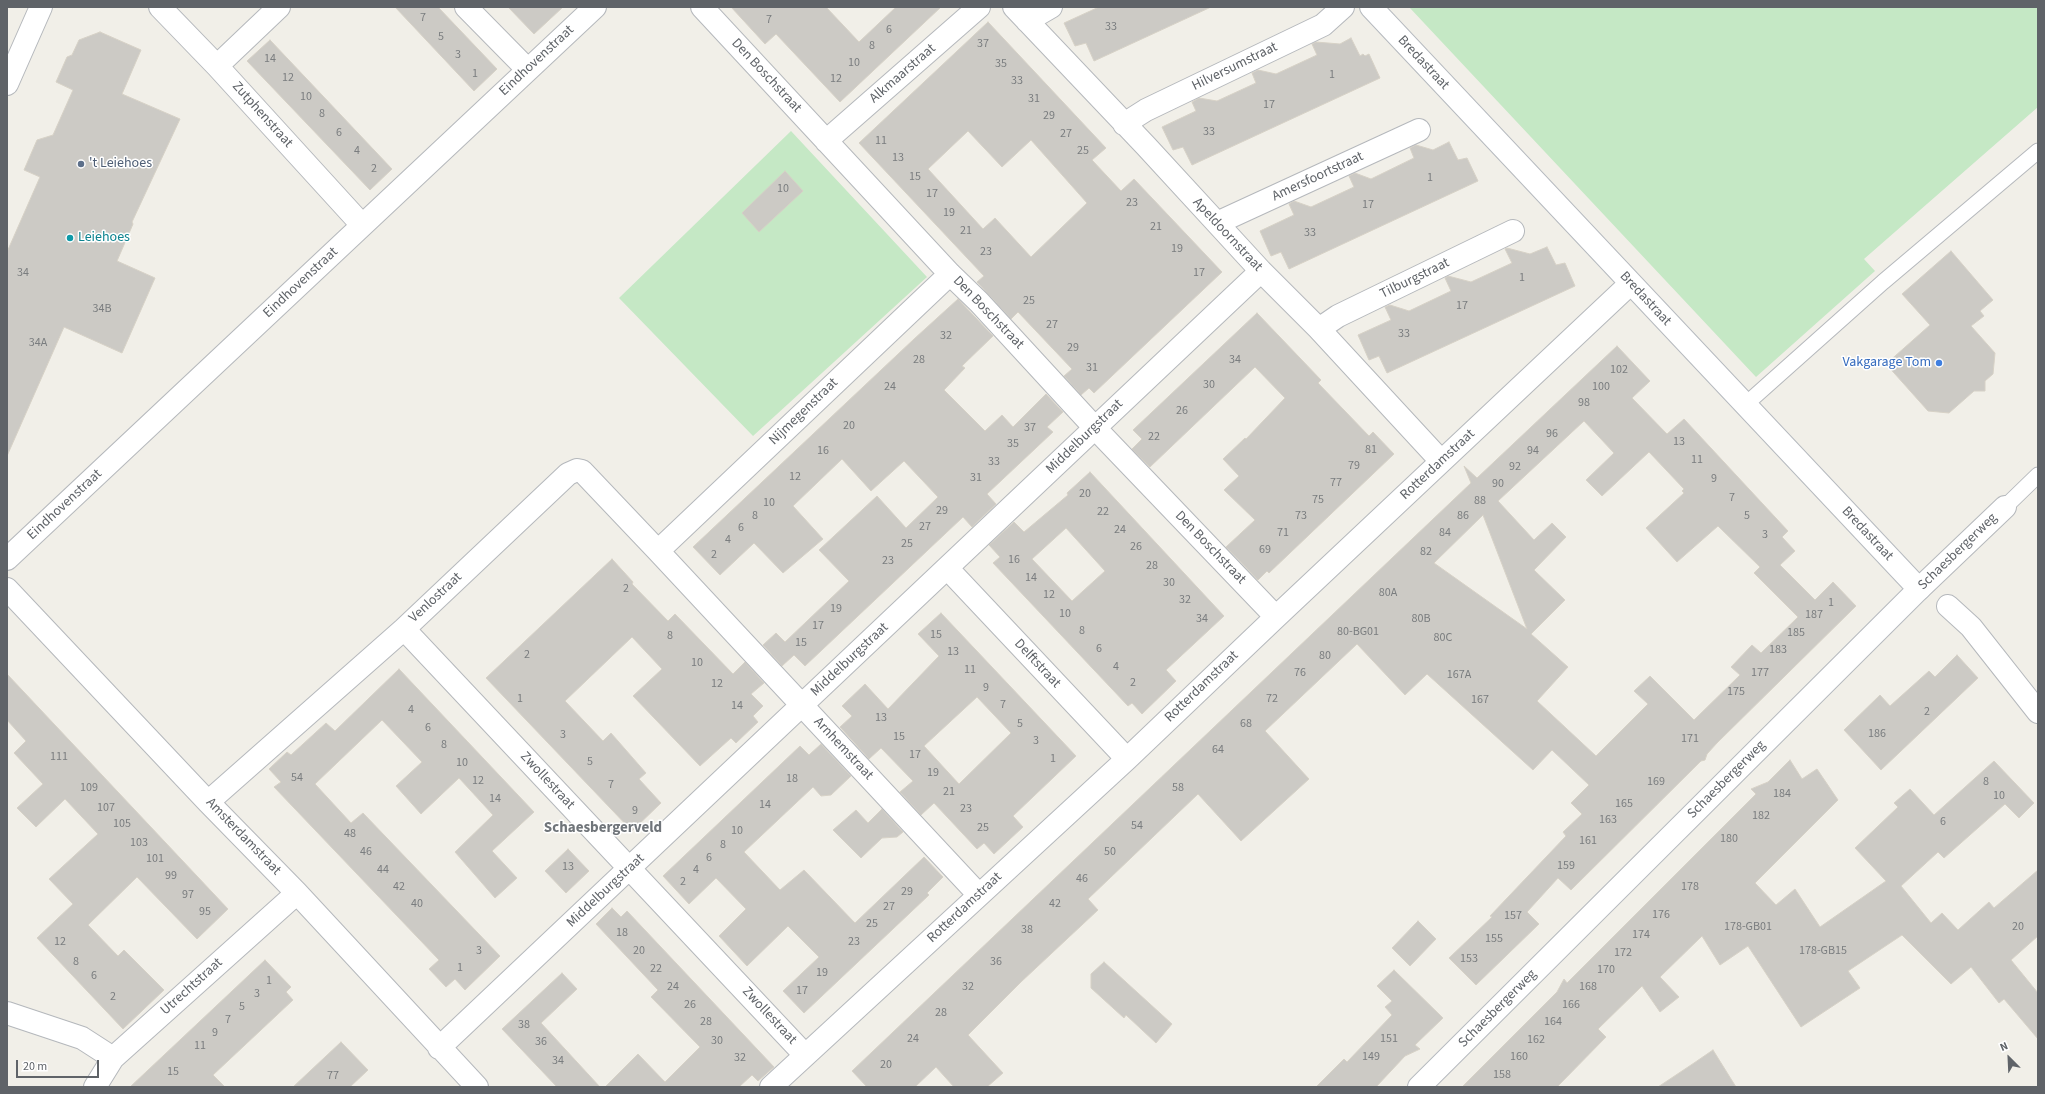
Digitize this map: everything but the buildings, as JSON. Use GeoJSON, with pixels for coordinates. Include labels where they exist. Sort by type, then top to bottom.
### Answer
{"type":"FeatureCollection","features":[{"type":"Feature","properties":{"kind":"street"},"geometry":{"type":"LineString","coordinates":[[7,84],[41,7]]}},
{"type":"Feature","properties":{"kind":"street","name":"Zutphenstraat"},"geometry":{"type":"LineString","coordinates":[[160,7],[217,66],[362,225]]}},
{"type":"Feature","properties":{"kind":"street"},"geometry":{"type":"LineString","coordinates":[[217,66],[279,7]]}},
{"type":"Feature","properties":{"kind":"street"},"geometry":{"type":"LineString","coordinates":[[466,7],[528,70]]}},
{"type":"Feature","properties":{"kind":"street","name":"Eindhovenstraat"},"geometry":{"type":"LineString","coordinates":[[7,559],[596,7]]}},
{"type":"Feature","properties":{"kind":"street","name":"Den Boschstraat"},"geometry":{"type":"LineString","coordinates":[[702,7],[1095,428],[1276,616]]}},
{"type":"Feature","properties":{"kind":"street","name":"Alkmaarstraat"},"geometry":{"type":"LineString","coordinates":[[826,141],[979,7]]}},
{"type":"Feature","properties":{"kind":"street"},"geometry":{"type":"LineString","coordinates":[[1021,14],[1051,7]]}},
{"type":"Feature","properties":{"kind":"street","name":"Hilversumstraat"},"geometry":{"type":"LineString","coordinates":[[1124,124],[1146,110],[1323,25],[1343,7]]}},
{"type":"Feature","properties":{"kind":"street","name":"Bredastraat"},"geometry":{"type":"LineString","coordinates":[[1371,7],[1630,284],[1919,589]]}},
{"type":"Feature","properties":{"kind":"street","name":"Apeldoornstraat"},"geometry":{"type":"LineString","coordinates":[[1021,14],[1261,272],[1319,329],[1441,461]]}},
{"type":"Feature","properties":{"kind":"street","name":"Amersfoortstraat"},"geometry":{"type":"LineString","coordinates":[[1217,223],[1419,130]]}},
{"type":"Feature","properties":{"kind":"street","name":"Tilburgstraat"},"geometry":{"type":"LineString","coordinates":[[1319,329],[1338,316],[1513,231]]}},
{"type":"Feature","properties":{"kind":"street","name":"Middelburgstraat"},"geometry":{"type":"LineString","coordinates":[[439,1048],[1261,272]]}},
{"type":"Feature","properties":{"kind":"street","name":"Nijmegenstraat"},"geometry":{"type":"LineString","coordinates":[[658,551],[950,274]]}},
{"type":"Feature","properties":{"kind":"street","name":"Rotterdamstraat"},"geometry":{"type":"LineString","coordinates":[[771,1087],[1127,759],[1276,616],[1630,284]]}},
{"type":"Feature","properties":{"kind":"street","name":"Venlostraat"},"geometry":{"type":"LineString","coordinates":[[208,802],[404,629],[572,471],[582,471],[658,551]]}},
{"type":"Feature","properties":{"kind":"street","name":"Schaesbergerweg"},"geometry":{"type":"LineString","coordinates":[[1419,1087],[1919,589],[2005,507]]}},
{"type":"Feature","properties":{"kind":"street","name":"Arnhemstraat"},"geometry":{"type":"LineString","coordinates":[[658,551],[979,895]]}},
{"type":"Feature","properties":{"kind":"street","name":"Delftstraat"},"geometry":{"type":"LineString","coordinates":[[948,569],[1127,759]]}},
{"type":"Feature","properties":{"kind":"street","name":"Amsterdamstraat"},"geometry":{"type":"LineString","coordinates":[[7,589],[208,802],[297,893],[476,1087]]}},
{"type":"Feature","properties":{"kind":"street"},"geometry":{"type":"LineString","coordinates":[[1948,606],[1971,626],[2038,712]]}},
{"type":"Feature","properties":{"kind":"street","name":"Zwollestraat"},"geometry":{"type":"LineString","coordinates":[[404,629],[805,1055]]}},
{"type":"Feature","properties":{"kind":"street","name":"Utrechtstraat"},"geometry":{"type":"LineString","coordinates":[[95,1087],[113,1058],[297,893]]}},
{"type":"Feature","properties":{"kind":"street"},"geometry":{"type":"LineString","coordinates":[[7,1012],[82,1038],[113,1058]]}},
{"type":"Feature","properties":{"kind":"lane"},"geometry":{"type":"LineString","coordinates":[[1745,405],[1883,282],[2038,151]]}},
{"type":"Feature","properties":{"kind":"lane","name":"Schaesbergerweg"},"geometry":{"type":"LineString","coordinates":[[2005,507],[2038,476]]}},
{"type":"Feature","properties":{"kind":"green space"},"geometry":{"type":"Polygon","coordinates":[[[1409,7],[2038,7],[2038,107],[1864,259],[1875,271],[1756,377],[1409,7]]]}},
{"type":"Feature","properties":{"kind":"green space"},"geometry":{"type":"Polygon","coordinates":[[[791,131],[927,277],[753,436],[619,298],[791,131]]]}},
{"type":"Feature","properties":{"kind":"place","name":"'t Leiehoes"},"geometry":{"type":"Point","coordinates":[81,164]}},
{"type":"Feature","properties":{"kind":"place","name":"Leiehoes"},"geometry":{"type":"Point","coordinates":[70,238]}},
{"type":"Feature","properties":{"kind":"place","name":"Vakgarage Tom"},"geometry":{"type":"Point","coordinates":[1939,363]}},
{"type":"Feature","properties":{"kind":"district","name":"Schaesbergerveld"},"geometry":{"type":"Point","coordinates":[603,829]}}]}
